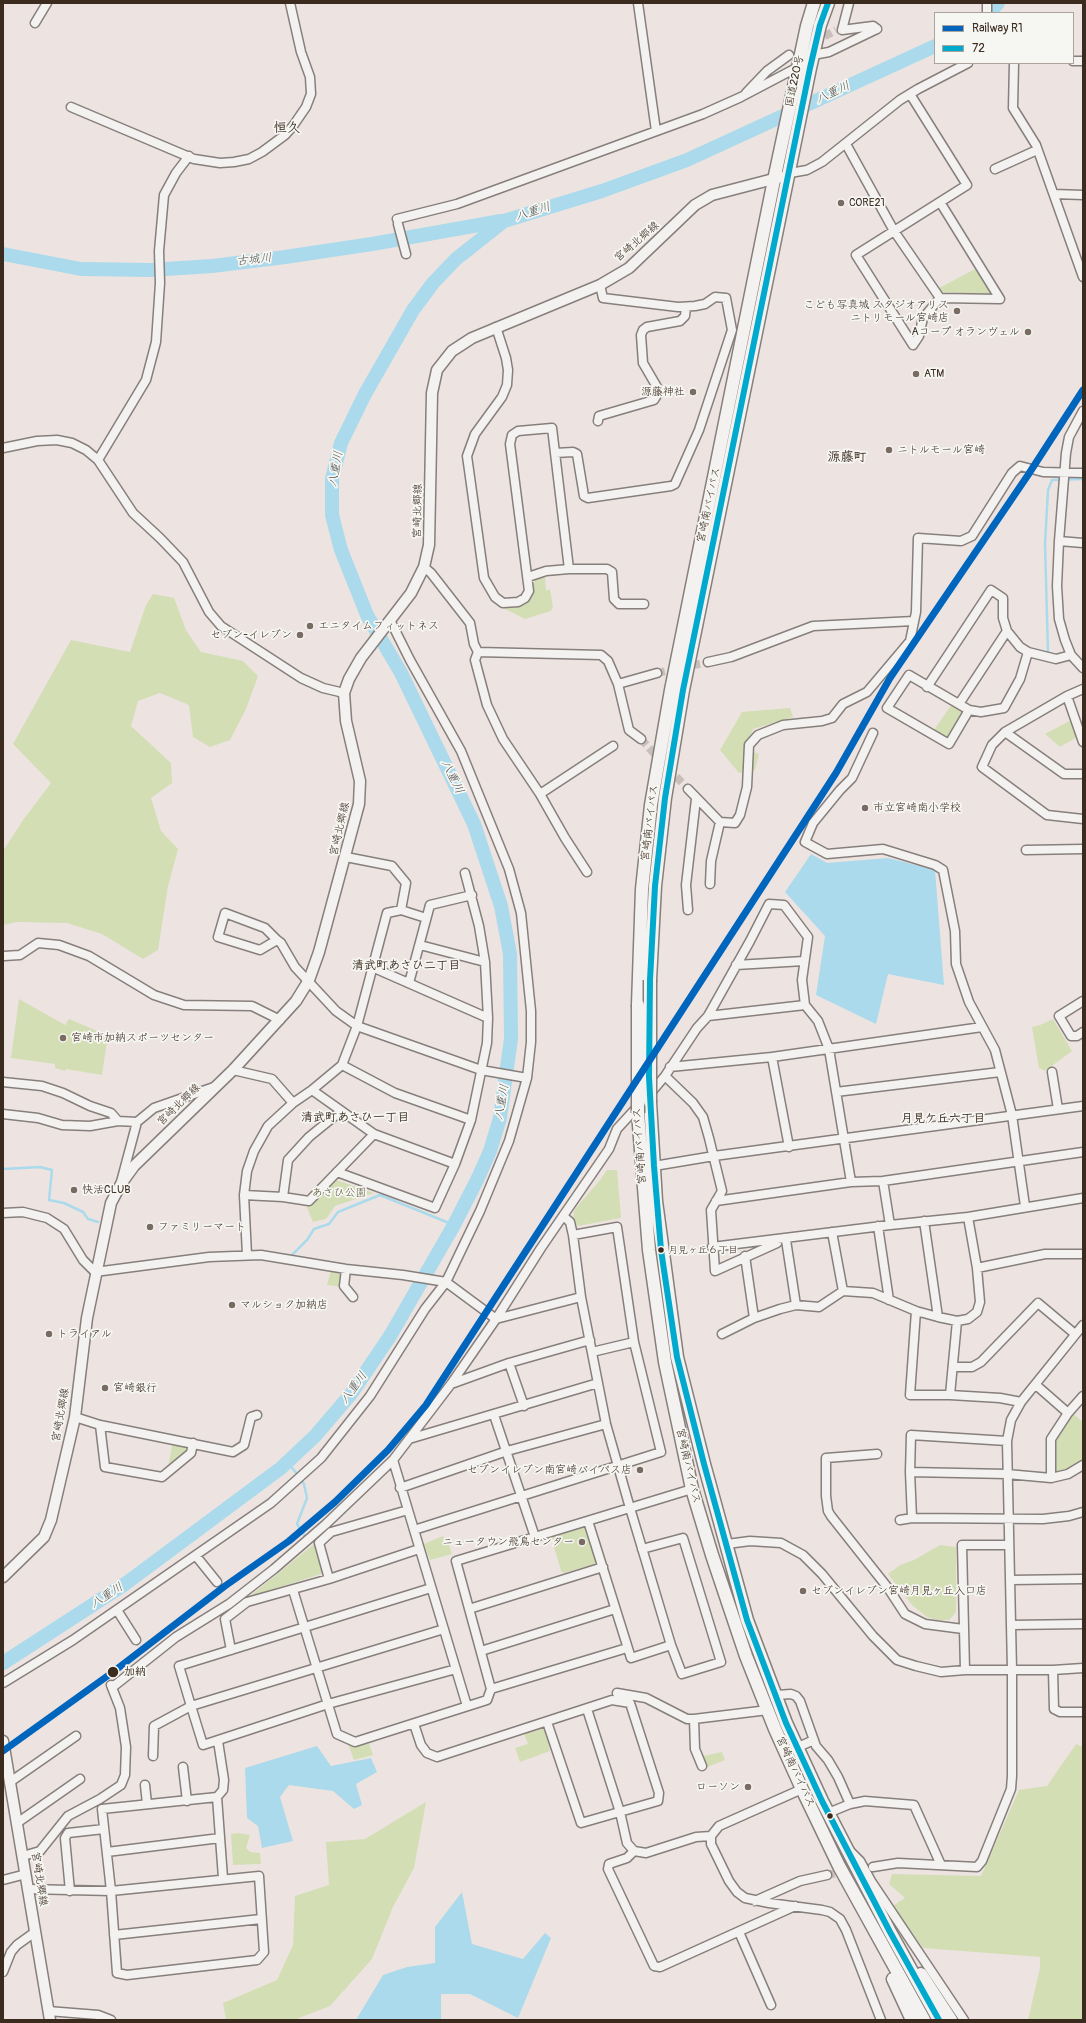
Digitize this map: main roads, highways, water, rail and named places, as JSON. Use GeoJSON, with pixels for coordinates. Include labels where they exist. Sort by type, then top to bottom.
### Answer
{"type":"FeatureCollection","features":[{"type":"Feature","properties":{"kind":"highway","name":"国道220号"},"geometry":{"type":"LineString","coordinates":[[778,159],[807,26],[814,3]]}},
{"type":"Feature","properties":{"kind":"highway","name":"国道220号"},"geometry":{"type":"LineString","coordinates":[[794,155],[810,68],[828,3]]}},
{"type":"Feature","properties":{"kind":"highway","name":"宮崎南バイパス"},"geometry":{"type":"LineString","coordinates":[[794,155],[683,690],[665,798],[655,886],[650,980],[650,1102],[654,1166],[661,1250],[677,1357],[704,1464],[748,1620],[776,1695],[828,1813],[890,1932],[939,2020]]}},
{"type":"Feature","properties":{"kind":"highway","name":"宮崎南バイパス"},"geometry":{"type":"LineString","coordinates":[[778,159],[738,331],[651,805],[642,889],[638,1005],[638,1113],[646,1220],[665,1362],[692,1489],[739,1635],[768,1710],[802,1789],[839,1866],[924,2020]]}},
{"type":"Feature","properties":{"kind":"highway"},"geometry":{"type":"LineString","coordinates":[[890,1932],[905,1948],[951,2020]]}},
{"type":"Feature","properties":{"kind":"highway"},"geometry":{"type":"LineString","coordinates":[[884,1949],[893,1979],[912,2020]]}},
{"type":"Feature","properties":{"kind":"main road","name":"宮崎北郷線"},"geometry":{"type":"LineString","coordinates":[[3,1577],[44,1537],[51,1520],[75,1417],[87,1318],[95,1272],[111,1203],[121,1184],[134,1166],[233,1070],[296,1001],[309,980],[320,952],[359,804],[360,782],[346,721],[344,693],[349,679],[361,658],[411,593],[424,567],[429,545],[432,393],[437,370],[452,351],[472,338],[600,285],[629,268],[695,205],[712,195],[774,180],[790,173]]}},
{"type":"Feature","properties":{"kind":"main road","name":"宮崎北郷線"},"geometry":{"type":"LineString","coordinates":[[3,1741],[49,2016]]}},
{"type":"Feature","properties":{"kind":"water"},"geometry":{"type":"Polygon","coordinates":[[[811,854],[827,863],[888,858],[935,870],[944,985],[888,974],[876,1024],[816,995],[825,936],[785,892],[811,854]]]}},
{"type":"Feature","properties":{"kind":"water"},"geometry":{"type":"Polygon","coordinates":[[[317,1746],[331,1766],[371,1758],[377,1772],[356,1784],[362,1805],[354,1809],[333,1791],[289,1785],[280,1797],[293,1841],[262,1848],[258,1826],[247,1818],[245,1768],[317,1746]]]}},
{"type":"Feature","properties":{"kind":"water"},"geometry":{"type":"Polygon","coordinates":[[[462,1892],[472,1944],[523,1959],[545,1933],[551,1938],[518,2018],[470,1994],[441,1994],[441,2020],[356,2020],[383,1975],[407,1967],[435,1963],[435,1927],[462,1892]]]}},
{"type":"Feature","properties":{"kind":"waterway","name":"八重川"},"geometry":{"type":"LineString","coordinates":[[990,12],[998,3]]}},
{"type":"Feature","properties":{"kind":"waterway","name":"八重川"},"geometry":{"type":"LineString","coordinates":[[3,1663],[125,1584],[281,1468],[315,1436],[351,1394],[390,1336],[454,1225],[490,1151],[500,1118],[511,1039],[510,954],[501,906],[474,824],[401,673],[367,615],[341,550],[332,515],[332,479],[341,443],[365,394],[413,310],[433,283],[456,259],[504,221],[602,191],[687,160],[934,46]]}},
{"type":"Feature","properties":{"kind":"waterway","name":"古城川"},"geometry":{"type":"LineString","coordinates":[[3,254],[81,269],[151,270],[212,266],[372,244],[501,221]]}},
{"type":"Feature","properties":{"kind":"waterway"},"geometry":{"type":"LineString","coordinates":[[1048,653],[1045,544],[1048,490],[1052,480],[1083,479]]}},
{"type":"Feature","properties":{"kind":"waterway"},"geometry":{"type":"LineString","coordinates":[[3,1169],[40,1167],[52,1170],[49,1200],[64,1203],[83,1212],[88,1219],[98,1222]]}},
{"type":"Feature","properties":{"kind":"waterway"},"geometry":{"type":"LineString","coordinates":[[292,1255],[307,1240],[314,1229],[329,1224],[338,1212],[380,1195],[454,1225]]}},
{"type":"Feature","properties":{"kind":"waterway"},"geometry":{"type":"LineString","coordinates":[[288,1462],[304,1484],[307,1498],[297,1524],[305,1536]]}},
{"type":"Feature","properties":{"kind":"tunnel"},"geometry":{"type":"LineString","coordinates":[[814,42],[836,30]]}},
{"type":"Feature","properties":{"kind":"tunnel"},"geometry":{"type":"LineString","coordinates":[[657,673],[708,662]]}},
{"type":"Feature","properties":{"kind":"tunnel"},"geometry":{"type":"LineString","coordinates":[[641,739],[660,760]]}},
{"type":"Feature","properties":{"kind":"tunnel"},"geometry":{"type":"LineString","coordinates":[[668,768],[688,789]]}},
{"type":"Feature","properties":{"kind":"tunnel"},"geometry":{"type":"LineString","coordinates":[[827,1875],[873,1867]]}},
{"type":"Feature","properties":{"kind":"rail line","name":"R1"},"geometry":{"type":"LineString","coordinates":[[3,1751],[113,1672],[225,1586],[289,1541],[335,1502],[388,1450],[426,1405],[836,773],[890,678],[1028,475],[1083,390]]}},
{"type":"Feature","properties":{"kind":"place","name":"CORE21"},"geometry":{"type":"Point","coordinates":[841,203]}},
{"type":"Feature","properties":{"kind":"place","name":"こども写真城 スタジオアリス ニトリモール宮崎店"},"geometry":{"type":"Point","coordinates":[957,311]}},
{"type":"Feature","properties":{"kind":"place","name":"Aコープ オランヴェル"},"geometry":{"type":"Point","coordinates":[1028,332]}},
{"type":"Feature","properties":{"kind":"place","name":"ATM"},"geometry":{"type":"Point","coordinates":[916,374]}},
{"type":"Feature","properties":{"kind":"place","name":"源藤神社"},"geometry":{"type":"Point","coordinates":[693,392]}},
{"type":"Feature","properties":{"kind":"place","name":"ニトルモール宮崎"},"geometry":{"type":"Point","coordinates":[889,450]}},
{"type":"Feature","properties":{"kind":"place","name":"エニタイムフィットネス"},"geometry":{"type":"Point","coordinates":[310,626]}},
{"type":"Feature","properties":{"kind":"place","name":"セブン-イレブン"},"geometry":{"type":"Point","coordinates":[300,635]}},
{"type":"Feature","properties":{"kind":"place","name":"市立宮崎南小学校"},"geometry":{"type":"Point","coordinates":[865,808]}},
{"type":"Feature","properties":{"kind":"place","name":"宮崎市加納スポーツセンター"},"geometry":{"type":"Point","coordinates":[63,1038]}},
{"type":"Feature","properties":{"kind":"place","name":"快活CLUB"},"geometry":{"type":"Point","coordinates":[74,1190]}},
{"type":"Feature","properties":{"kind":"place","name":"ファミリーマート"},"geometry":{"type":"Point","coordinates":[150,1227]}},
{"type":"Feature","properties":{"kind":"place","name":"月見ヶ丘６丁目"},"geometry":{"type":"Point","coordinates":[661,1250]}},
{"type":"Feature","properties":{"kind":"place","name":"マルショク加納店"},"geometry":{"type":"Point","coordinates":[232,1305]}},
{"type":"Feature","properties":{"kind":"place","name":"トライアル"},"geometry":{"type":"Point","coordinates":[49,1334]}},
{"type":"Feature","properties":{"kind":"place","name":"宮崎銀行"},"geometry":{"type":"Point","coordinates":[105,1388]}},
{"type":"Feature","properties":{"kind":"place","name":"セブンイレブン南宮崎バイパス店"},"geometry":{"type":"Point","coordinates":[640,1470]}},
{"type":"Feature","properties":{"kind":"place","name":"ニュータウン飛鳥センター"},"geometry":{"type":"Point","coordinates":[582,1542]}},
{"type":"Feature","properties":{"kind":"place","name":"セブンイレブン宮崎月見ヶ丘入口店"},"geometry":{"type":"Point","coordinates":[803,1591]}},
{"type":"Feature","properties":{"kind":"place","name":"加納"},"geometry":{"type":"Point","coordinates":[113,1672]}},
{"type":"Feature","properties":{"kind":"place","name":"ローソン"},"geometry":{"type":"Point","coordinates":[748,1787]}},
{"type":"Feature","properties":{"kind":"district","name":"恒久"},"geometry":{"type":"Point","coordinates":[287,129]}},
{"type":"Feature","properties":{"kind":"district","name":"源藤町"},"geometry":{"type":"Point","coordinates":[847,458]}},
{"type":"Feature","properties":{"kind":"district","name":"清武町あさひ二丁目"},"geometry":{"type":"Point","coordinates":[406,966]}},
{"type":"Feature","properties":{"kind":"district","name":"清武町あさひ一丁目"},"geometry":{"type":"Point","coordinates":[355,1118]}},
{"type":"Feature","properties":{"kind":"district","name":"月見ケ丘六丁目"},"geometry":{"type":"Point","coordinates":[943,1119]}},
{"type":"Feature","properties":{"kind":"park label","name":"あさひ公園"},"geometry":{"type":"Point","coordinates":[339,1193]}}]}
